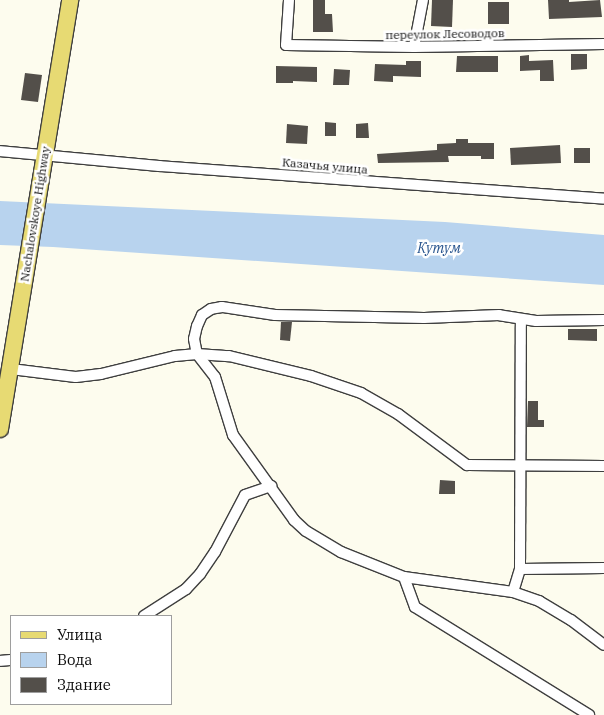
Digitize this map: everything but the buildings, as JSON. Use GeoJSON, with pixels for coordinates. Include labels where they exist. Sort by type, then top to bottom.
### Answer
{"type":"FeatureCollection","features":[{"type":"Feature","properties":{"kind":"main road","name":"Nachalovskoye Highway"},"geometry":{"type":"LineString","coordinates":[[0,429],[70,0]]}},
{"type":"Feature","properties":{"kind":"street","name":"переулок Лесоводов"},"geometry":{"type":"LineString","coordinates":[[289,0],[286,45],[414,47],[604,44]]}},
{"type":"Feature","properties":{"kind":"street"},"geometry":{"type":"LineString","coordinates":[[414,47],[423,0]]}},
{"type":"Feature","properties":{"kind":"street","name":"Казачья улица"},"geometry":{"type":"LineString","coordinates":[[0,151],[159,166],[604,199]]}},
{"type":"Feature","properties":{"kind":"street"},"geometry":{"type":"LineString","coordinates":[[604,320],[536,321],[499,315],[424,318],[275,315],[222,307],[211,309],[202,315],[196,326],[194,339],[197,354],[209,367],[214,377],[233,435],[272,486],[294,520],[306,531],[341,552],[404,577],[513,592],[538,601],[571,620],[604,645]]}},
{"type":"Feature","properties":{"kind":"street"},"geometry":{"type":"LineString","coordinates":[[513,592],[520,569],[521,319]]}},
{"type":"Feature","properties":{"kind":"street"},"geometry":{"type":"LineString","coordinates":[[11,369],[76,377],[101,374],[175,356],[197,354],[229,356],[311,376],[361,392],[398,414],[468,465],[604,466]]}},
{"type":"Feature","properties":{"kind":"street"},"geometry":{"type":"LineString","coordinates":[[146,615],[186,589],[200,574],[215,552],[246,495],[272,486]]}},
{"type":"Feature","properties":{"kind":"street"},"geometry":{"type":"LineString","coordinates":[[520,569],[604,568]]}},
{"type":"Feature","properties":{"kind":"street"},"geometry":{"type":"LineString","coordinates":[[404,577],[416,608],[589,715]]}},
{"type":"Feature","properties":{"kind":"water","name":"Кутум"},"geometry":{"type":"Polygon","coordinates":[[[0,201],[445,222],[604,235],[604,285],[53,247],[0,245],[0,201]]]}}]}
